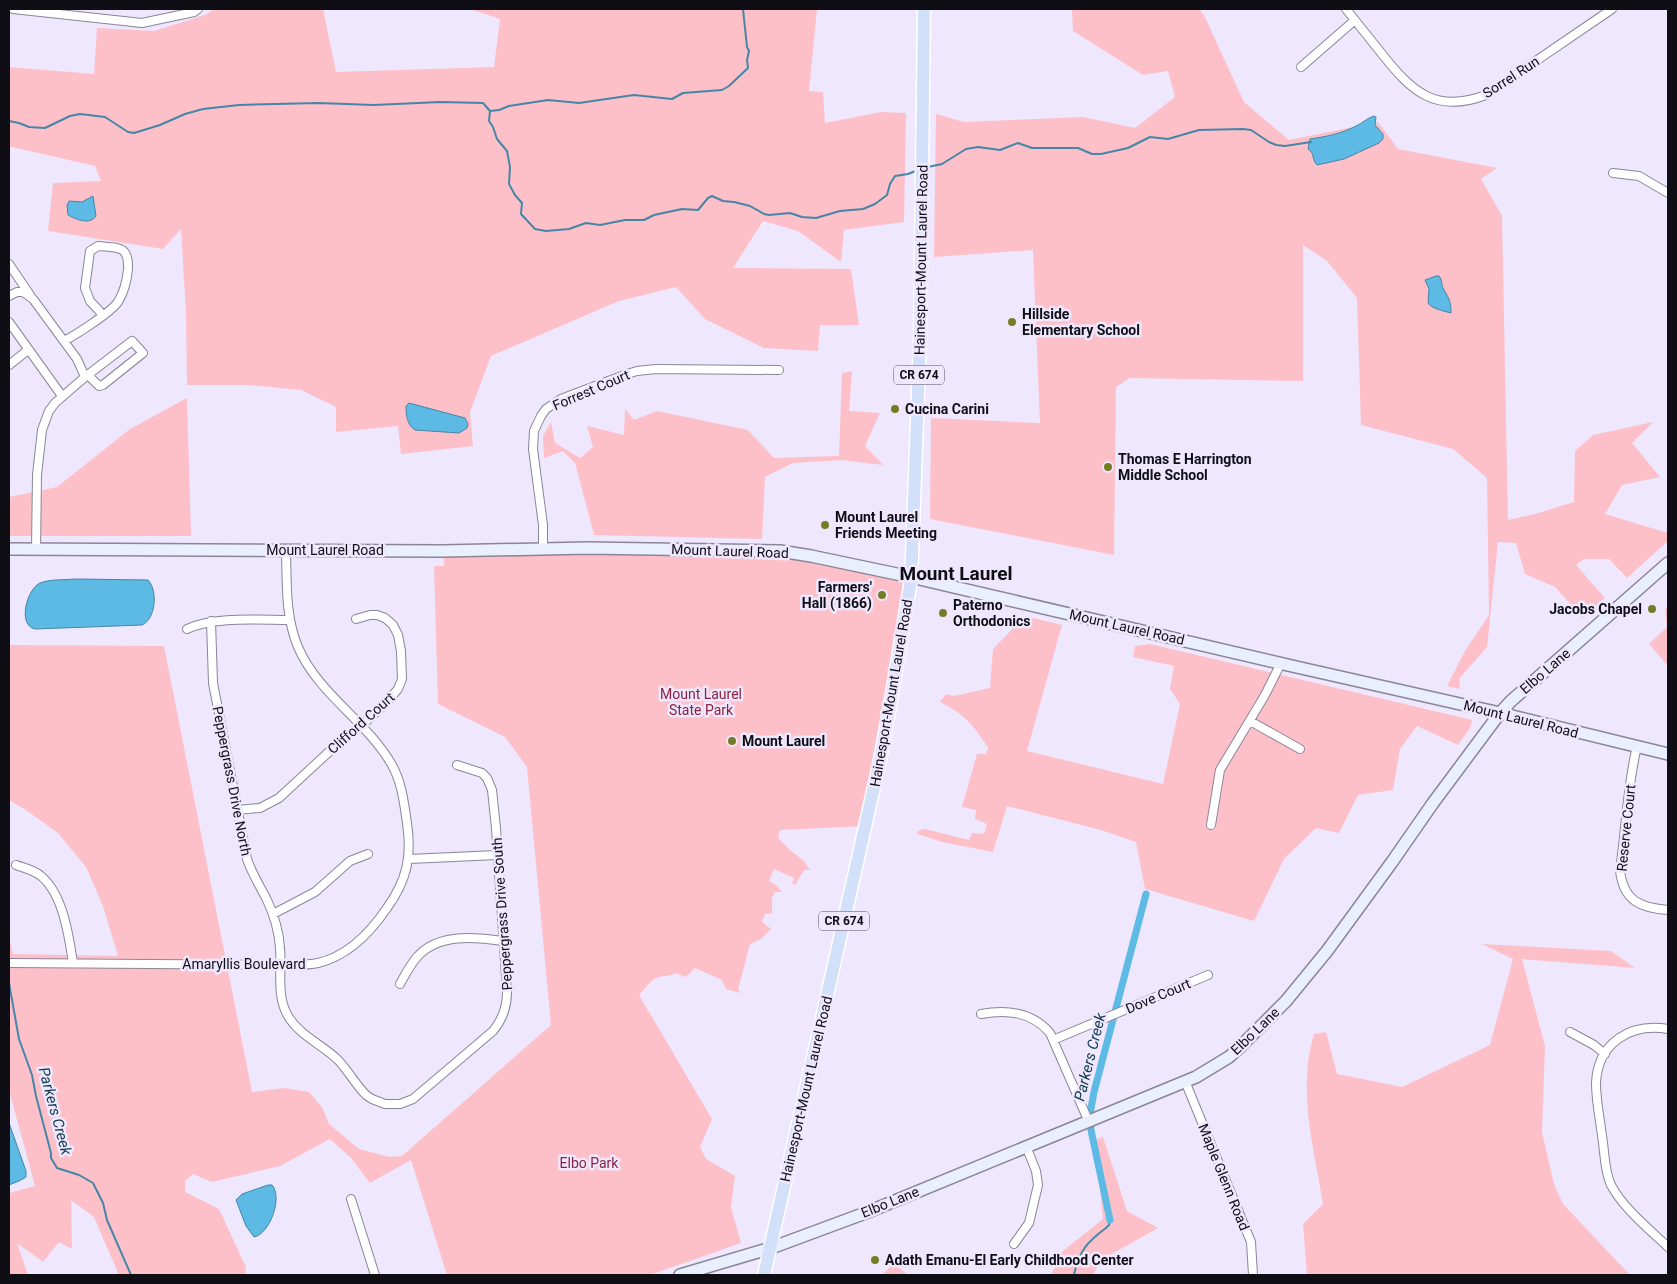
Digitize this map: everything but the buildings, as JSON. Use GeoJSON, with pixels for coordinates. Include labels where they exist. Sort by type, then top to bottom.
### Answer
{"type":"FeatureCollection","features":[{"type":"Feature","properties":{"kind":"main road","name":"Hainesport-Mount Laurel Road"},"geometry":{"type":"LineString","coordinates":[[764,1275],[879,765],[911,577],[920,338],[924,9]]}},
{"type":"Feature","properties":{"kind":"main road","name":"Mount Laurel Road"},"geometry":{"type":"LineString","coordinates":[[9,550],[444,550],[543,548],[780,551],[911,577],[1500,713],[1668,754]]}},
{"type":"Feature","properties":{"kind":"main road","name":"Elbo Lane"},"geometry":{"type":"LineString","coordinates":[[680,1275],[771,1248],[868,1212],[1196,1077],[1229,1056],[1247,1041],[1286,1001],[1346,926],[1433,802],[1500,713],[1511,701],[1668,564]]}},
{"type":"Feature","properties":{"kind":"street"},"geometry":{"type":"LineString","coordinates":[[13,9],[142,23],[194,12],[198,9]]}},
{"type":"Feature","properties":{"kind":"street","name":"Sorrel Run"},"geometry":{"type":"LineString","coordinates":[[1346,9],[1394,69],[1412,88],[1435,100],[1461,102],[1478,98],[1493,91],[1612,9]]}},
{"type":"Feature","properties":{"kind":"street"},"geometry":{"type":"LineString","coordinates":[[1301,67],[1354,20]]}},
{"type":"Feature","properties":{"kind":"street"},"geometry":{"type":"LineString","coordinates":[[1613,173],[1639,176],[1668,192]]}},
{"type":"Feature","properties":{"kind":"street"},"geometry":{"type":"LineString","coordinates":[[64,341],[103,315],[116,304],[123,292],[128,277],[128,258],[126,253],[122,249],[98,246],[90,251],[85,288],[90,301],[103,315]]}},
{"type":"Feature","properties":{"kind":"street"},"geometry":{"type":"LineString","coordinates":[[9,264],[77,359],[86,376],[96,385],[102,385],[143,353],[132,341],[86,376],[62,396],[49,411],[42,430],[37,475],[36,550]]}},
{"type":"Feature","properties":{"kind":"street"},"geometry":{"type":"LineString","coordinates":[[9,296],[17,292],[23,292],[31,297]]}},
{"type":"Feature","properties":{"kind":"street"},"geometry":{"type":"LineString","coordinates":[[9,322],[62,396]]}},
{"type":"Feature","properties":{"kind":"street"},"geometry":{"type":"LineString","coordinates":[[9,365],[28,350]]}},
{"type":"Feature","properties":{"kind":"street","name":"Forrest Court"},"geometry":{"type":"LineString","coordinates":[[543,548],[543,525],[533,440],[540,416],[552,403],[637,371],[656,369],[779,370]]}},
{"type":"Feature","properties":{"kind":"street","name":"Amaryllis Boulevard"},"geometry":{"type":"LineString","coordinates":[[9,963],[280,965],[317,963],[336,956],[360,941],[373,927],[397,894],[405,875],[408,859],[408,832],[404,799],[398,776],[386,756],[309,667],[298,648],[290,620],[286,550]]}},
{"type":"Feature","properties":{"kind":"street","name":"Clifford Court"},"geometry":{"type":"LineString","coordinates":[[237,810],[260,808],[274,802],[342,740],[361,726],[398,689],[402,679],[402,662],[398,635],[390,621],[377,615],[356,619]]}},
{"type":"Feature","properties":{"kind":"street"},"geometry":{"type":"LineString","coordinates":[[187,629],[195,625],[211,622],[290,620]]}},
{"type":"Feature","properties":{"kind":"street","name":"Peppergrass Drive North"},"geometry":{"type":"LineString","coordinates":[[211,622],[213,683],[244,850],[249,866],[273,914],[280,942],[280,965]]}},
{"type":"Feature","properties":{"kind":"street"},"geometry":{"type":"LineString","coordinates":[[1210,825],[1220,770],[1265,695],[1281,663]]}},
{"type":"Feature","properties":{"kind":"street"},"geometry":{"type":"LineString","coordinates":[[1250,721],[1300,749]]}},
{"type":"Feature","properties":{"kind":"street","name":"Reserve Court"},"geometry":{"type":"LineString","coordinates":[[1637,746],[1627,808],[1620,870],[1621,878],[1626,891],[1635,902],[1650,908],[1668,910]]}},
{"type":"Feature","properties":{"kind":"street","name":"Peppergrass Drive South"},"geometry":{"type":"LineString","coordinates":[[280,965],[282,1000],[285,1011],[293,1023],[337,1059],[366,1095],[385,1104],[400,1104],[419,1096],[488,1037],[502,1019],[507,999],[493,797],[490,784],[482,773],[457,766]]}},
{"type":"Feature","properties":{"kind":"street"},"geometry":{"type":"LineString","coordinates":[[273,914],[315,892],[350,861],[368,854]]}},
{"type":"Feature","properties":{"kind":"street"},"geometry":{"type":"LineString","coordinates":[[408,859],[497,855]]}},
{"type":"Feature","properties":{"kind":"street"},"geometry":{"type":"LineString","coordinates":[[16,865],[42,876],[51,887],[60,906],[68,931],[73,963]]}},
{"type":"Feature","properties":{"kind":"street"},"geometry":{"type":"LineString","coordinates":[[400,984],[418,955],[436,943],[449,940],[480,938],[503,941]]}},
{"type":"Feature","properties":{"kind":"street","name":"Dove Court"},"geometry":{"type":"LineString","coordinates":[[1053,1040],[1208,976]]}},
{"type":"Feature","properties":{"kind":"street"},"geometry":{"type":"LineString","coordinates":[[981,1014],[995,1012],[1021,1014],[1043,1025],[1050,1033],[1088,1120]]}},
{"type":"Feature","properties":{"kind":"street"},"geometry":{"type":"LineString","coordinates":[[1668,1029],[1634,1030],[1619,1038],[1605,1054],[1596,1082],[1604,1161],[1609,1179],[1622,1201],[1668,1247]]}},
{"type":"Feature","properties":{"kind":"street"},"geometry":{"type":"LineString","coordinates":[[1570,1032],[1594,1045],[1605,1054]]}},
{"type":"Feature","properties":{"kind":"street","name":"Maple Glenn Road"},"geometry":{"type":"LineString","coordinates":[[1185,1081],[1251,1242],[1253,1275]]}},
{"type":"Feature","properties":{"kind":"street"},"geometry":{"type":"LineString","coordinates":[[1014,1244],[1030,1223],[1038,1184],[1036,1171],[1026,1146]]}},
{"type":"Feature","properties":{"kind":"street"},"geometry":{"type":"LineString","coordinates":[[351,1199],[374,1275]]}},
{"type":"Feature","properties":{"kind":"green space"},"geometry":{"type":"Polygon","coordinates":[[[215,9],[323,9],[336,72],[494,67],[500,19],[470,9],[817,9],[809,91],[823,92],[825,123],[881,112],[906,113],[904,222],[844,230],[841,262],[798,231],[763,221],[733,268],[851,269],[859,325],[820,325],[818,351],[764,348],[705,319],[676,287],[619,301],[491,356],[470,412],[473,446],[401,454],[398,426],[336,432],[336,407],[301,390],[248,385],[187,385],[186,313],[181,229],[163,249],[48,231],[53,183],[101,181],[95,166],[12,147],[9,148],[9,67],[94,74],[97,28],[154,31],[205,15],[215,9]]]}},
{"type":"Feature","properties":{"kind":"green space"},"geometry":{"type":"Polygon","coordinates":[[[1072,9],[1199,9],[1204,15],[1244,102],[1289,140],[1378,122],[1398,149],[1497,168],[1481,179],[1502,216],[1508,520],[1574,502],[1575,451],[1593,435],[1653,422],[1632,443],[1660,477],[1622,485],[1605,514],[1668,533],[1668,541],[1627,578],[1609,559],[1584,559],[1576,565],[1605,598],[1583,618],[1555,587],[1525,574],[1516,543],[1498,542],[1487,647],[1459,679],[1460,689],[1447,686],[1465,651],[1489,615],[1487,478],[1453,449],[1361,425],[1357,298],[1327,261],[1303,245],[1303,381],[1130,378],[1116,387],[1114,555],[930,519],[931,418],[1040,423],[1033,250],[934,257],[936,114],[964,122],[1083,117],[1135,128],[1175,97],[1168,71],[1143,75],[1073,31],[1072,9]]]}},
{"type":"Feature","properties":{"kind":"green space"},"geometry":{"type":"Polygon","coordinates":[[[852,371],[849,411],[880,413],[865,446],[883,465],[842,460],[793,463],[765,477],[762,539],[594,535],[575,463],[563,451],[544,458],[543,436],[551,422],[555,443],[580,458],[593,447],[587,426],[624,435],[625,409],[634,420],[657,411],[748,430],[774,458],[839,456],[842,373],[852,371]]]}},
{"type":"Feature","properties":{"kind":"green space"},"geometry":{"type":"Polygon","coordinates":[[[187,398],[191,536],[9,536],[9,497],[57,487],[130,429],[187,398]]]}},
{"type":"Feature","properties":{"kind":"green space"},"geometry":{"type":"Polygon","coordinates":[[[443,551],[780,551],[911,577],[866,826],[780,830],[778,838],[804,861],[810,870],[804,870],[795,885],[792,883],[794,878],[774,869],[769,881],[782,892],[775,892],[772,898],[772,913],[765,914],[762,922],[771,929],[761,939],[750,944],[738,986],[740,993],[726,989],[722,980],[695,968],[686,977],[675,973],[656,978],[639,995],[712,1119],[700,1147],[706,1159],[735,1176],[731,1207],[741,1243],[650,1275],[447,1275],[411,1160],[370,1183],[351,1158],[330,1139],[280,1166],[212,1182],[193,1174],[185,1181],[185,1192],[219,1209],[246,1267],[245,1275],[119,1275],[94,1217],[71,1200],[72,1249],[59,1242],[43,1262],[17,1243],[28,1275],[9,1275],[9,1193],[35,1186],[9,1090],[9,937],[13,954],[118,956],[103,906],[86,867],[58,833],[9,800],[9,645],[164,646],[252,1092],[285,1088],[309,1092],[322,1107],[329,1124],[359,1149],[390,1157],[402,1156],[551,1025],[527,767],[505,737],[438,704],[434,566],[444,566],[443,551]]]}},
{"type":"Feature","properties":{"kind":"green space"},"geometry":{"type":"Polygon","coordinates":[[[1668,607],[1668,666],[1649,644],[1667,627],[1665,609],[1668,607]]]}},
{"type":"Feature","properties":{"kind":"green space"},"geometry":{"type":"Polygon","coordinates":[[[1025,616],[1062,625],[1027,751],[1163,784],[1180,704],[1170,689],[1174,666],[1133,657],[1135,646],[1150,644],[1472,720],[1470,728],[1458,745],[1417,726],[1400,749],[1393,790],[1358,795],[1339,833],[1316,828],[1284,859],[1254,921],[1145,889],[1136,842],[1101,830],[1007,806],[993,852],[942,842],[917,834],[918,831],[925,829],[969,840],[972,833],[984,834],[987,824],[975,819],[976,810],[962,807],[977,754],[986,754],[988,748],[968,721],[956,711],[940,702],[946,694],[954,696],[990,688],[993,649],[1025,616]]]}},
{"type":"Feature","properties":{"kind":"green space"},"geometry":{"type":"Polygon","coordinates":[[[1482,944],[1611,951],[1635,968],[1522,959],[1545,1046],[1542,1132],[1554,1184],[1563,1204],[1630,1275],[1307,1275],[1303,1224],[1323,1204],[1307,1098],[1309,1055],[1314,1034],[1326,1032],[1337,1074],[1402,1087],[1490,1045],[1513,959],[1482,944]]]}},
{"type":"Feature","properties":{"kind":"green space"},"geometry":{"type":"Polygon","coordinates":[[[1103,1137],[1127,1211],[1158,1228],[1101,1260],[1093,1275],[1051,1275],[1063,1251],[1103,1219],[1095,1140],[1103,1137]]]}},
{"type":"Feature","properties":{"kind":"green space"},"geometry":{"type":"Polygon","coordinates":[[[893,1263],[908,1275],[883,1275],[893,1263]]]}},
{"type":"Feature","properties":{"kind":"water"},"geometry":{"type":"Polygon","coordinates":[[[1374,116],[1376,117],[1375,125],[1383,134],[1383,139],[1379,143],[1344,159],[1317,165],[1315,163],[1312,153],[1308,149],[1310,139],[1345,131],[1374,116]]]}},
{"type":"Feature","properties":{"kind":"water"},"geometry":{"type":"Polygon","coordinates":[[[93,196],[96,216],[93,219],[83,221],[68,215],[67,205],[69,201],[82,202],[93,196]]]}},
{"type":"Feature","properties":{"kind":"water"},"geometry":{"type":"Polygon","coordinates":[[[1439,276],[1441,279],[1442,287],[1450,302],[1451,313],[1435,308],[1428,303],[1429,289],[1425,280],[1439,276]]]}},
{"type":"Feature","properties":{"kind":"water"},"geometry":{"type":"Polygon","coordinates":[[[409,403],[465,418],[468,424],[467,428],[459,433],[415,430],[410,425],[407,416],[406,406],[409,403]]]}},
{"type":"Feature","properties":{"kind":"water"},"geometry":{"type":"Polygon","coordinates":[[[76,579],[148,580],[153,590],[153,611],[147,622],[142,625],[35,629],[30,626],[26,621],[25,614],[28,599],[35,587],[40,583],[48,581],[76,579]]]}},
{"type":"Feature","properties":{"kind":"water"},"geometry":{"type":"Polygon","coordinates":[[[9,1123],[26,1171],[26,1177],[9,1185],[9,1123]]]}},
{"type":"Feature","properties":{"kind":"water"},"geometry":{"type":"Polygon","coordinates":[[[272,1185],[275,1191],[276,1198],[273,1214],[265,1229],[254,1237],[246,1226],[236,1200],[242,1194],[272,1185]]]}},
{"type":"Feature","properties":{"kind":"waterway"},"geometry":{"type":"LineString","coordinates":[[490,111],[548,100],[579,103],[634,95],[672,99],[683,93],[722,90],[748,68],[749,51],[743,9]]}},
{"type":"Feature","properties":{"kind":"waterway"},"geometry":{"type":"LineString","coordinates":[[9,121],[29,127],[45,128],[70,116],[80,114],[105,117],[128,132],[134,133],[203,109],[239,105],[483,103],[490,111],[489,121],[497,139],[507,151],[510,167],[509,184],[522,203],[521,214],[535,229],[546,231],[569,229],[586,223],[600,225],[625,220],[644,220],[654,215],[682,209],[698,210],[712,196],[723,201],[750,206],[764,214],[790,213],[802,217],[816,218],[840,211],[863,209],[875,204],[887,195],[890,184],[895,176],[918,170]]}},
{"type":"Feature","properties":{"kind":"waterway"},"geometry":{"type":"LineString","coordinates":[[928,167],[942,164],[966,149],[978,147],[1000,150],[1018,143],[1032,148],[1078,148],[1092,154],[1101,154],[1128,148],[1150,137],[1168,139],[1199,130],[1251,130],[1269,142],[1285,146],[1311,142]]}},
{"type":"Feature","properties":{"kind":"waterway","name":"Parkers Creek"},"geometry":{"type":"LineString","coordinates":[[1110,1220],[1091,1130],[1090,1114],[1094,1092],[1146,894]]}},
{"type":"Feature","properties":{"kind":"waterway","name":"Parkers Creek"},"geometry":{"type":"LineString","coordinates":[[9,983],[19,1039],[32,1075],[51,1158],[57,1168],[79,1175],[93,1183],[103,1203],[107,1220],[131,1275]]}},
{"type":"Feature","properties":{"kind":"waterway","name":"Parkers Creek"},"geometry":{"type":"LineString","coordinates":[[1074,1275],[1081,1253],[1109,1225],[1110,1220]]}},
{"type":"Feature","properties":{"kind":"place","name":"Hillside Elementary School"},"geometry":{"type":"Point","coordinates":[1012,322]}},
{"type":"Feature","properties":{"kind":"place","name":"Cucina Carini"},"geometry":{"type":"Point","coordinates":[895,409]}},
{"type":"Feature","properties":{"kind":"place","name":"Thomas E Harrington Middle School"},"geometry":{"type":"Point","coordinates":[1108,467]}},
{"type":"Feature","properties":{"kind":"place","name":"Mount Laurel Friends Meeting"},"geometry":{"type":"Point","coordinates":[825,525]}},
{"type":"Feature","properties":{"kind":"place","name":"Farmers' Hall (1866)"},"geometry":{"type":"Point","coordinates":[882,595]}},
{"type":"Feature","properties":{"kind":"place","name":"Jacobs Chapel"},"geometry":{"type":"Point","coordinates":[1652,609]}},
{"type":"Feature","properties":{"kind":"place","name":"Paterno Orthodonics"},"geometry":{"type":"Point","coordinates":[943,613]}},
{"type":"Feature","properties":{"kind":"place","name":"Mount Laurel"},"geometry":{"type":"Point","coordinates":[732,741]}},
{"type":"Feature","properties":{"kind":"place","name":"Adath Emanu-El Early Childhood Center"},"geometry":{"type":"Point","coordinates":[875,1260]}},
{"type":"Feature","properties":{"kind":"district","name":"Mount Laurel"},"geometry":{"type":"Point","coordinates":[956,573]}},
{"type":"Feature","properties":{"kind":"park label","name":"Mount Laurel State Park"},"geometry":{"type":"Point","coordinates":[701,702]}},
{"type":"Feature","properties":{"kind":"park label","name":"Elbo Park"},"geometry":{"type":"Point","coordinates":[589,1163]}}]}
